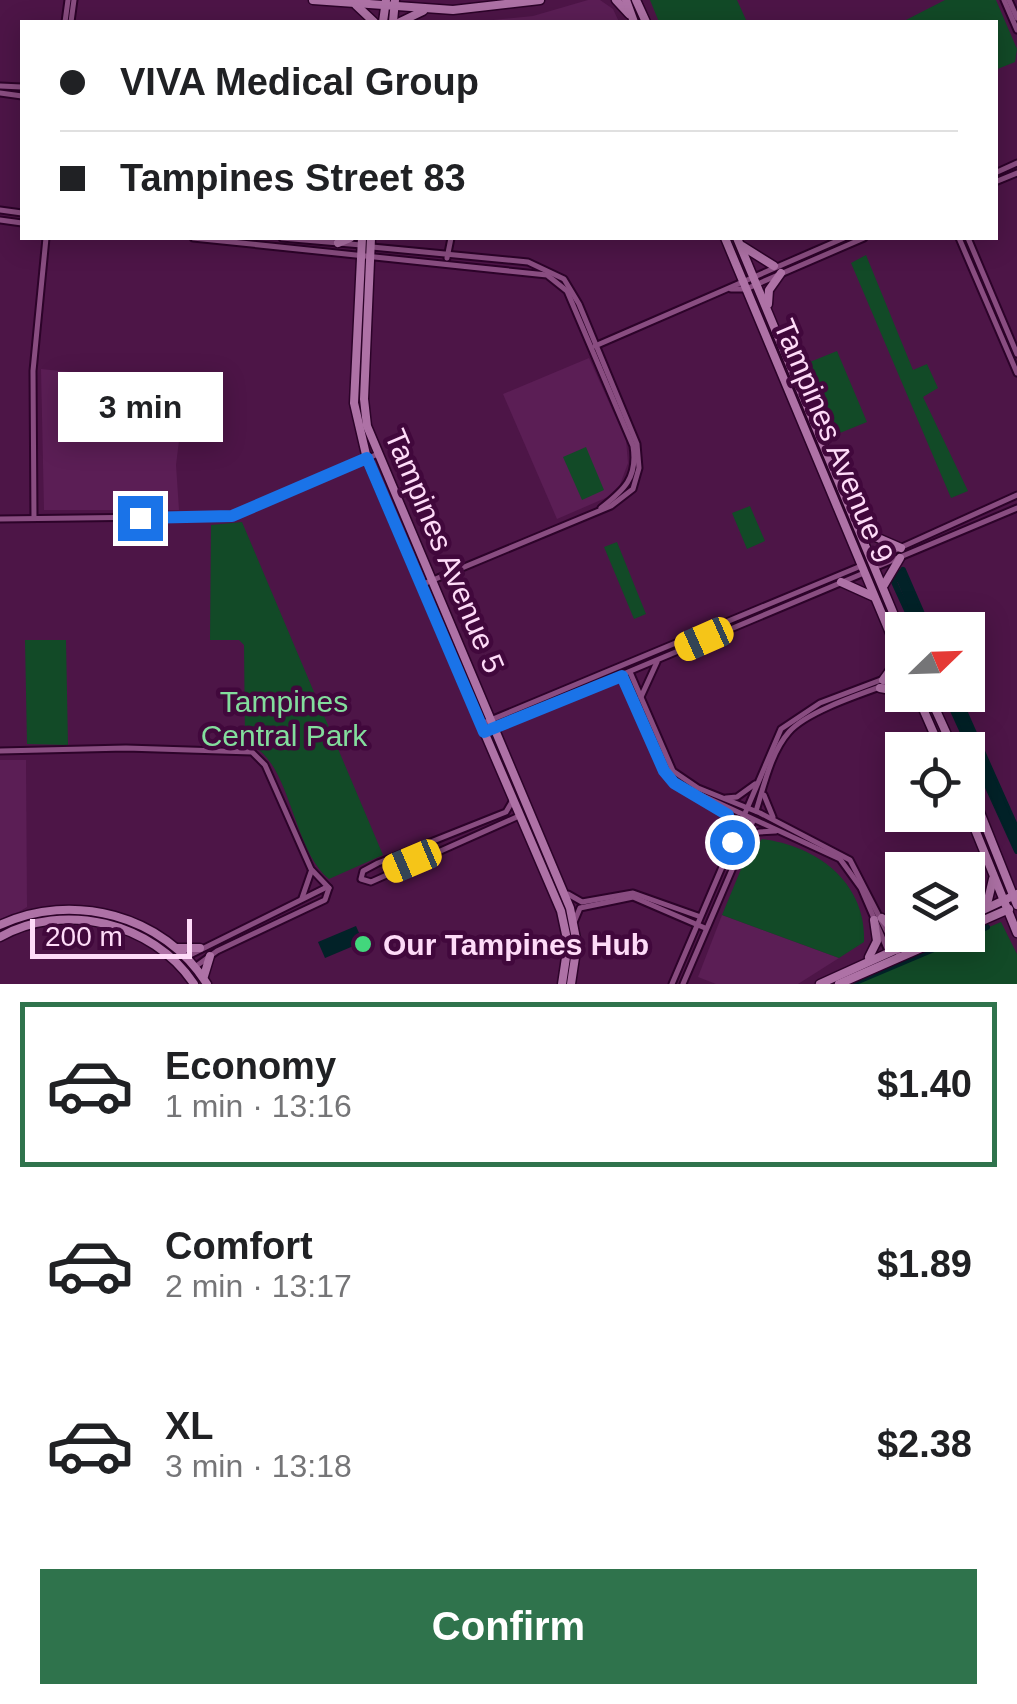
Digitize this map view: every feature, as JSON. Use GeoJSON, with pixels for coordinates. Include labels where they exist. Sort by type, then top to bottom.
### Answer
{"type":"FeatureCollection","features":[{"type":"Feature","properties":{"kind":"main road"},"geometry":{"type":"LineString","coordinates":[[313,0],[390,3],[427,9],[476,9],[540,0]]}},
{"type":"Feature","properties":{"kind":"main road"},"geometry":{"type":"LineString","coordinates":[[616,0],[633,20]]}},
{"type":"Feature","properties":{"kind":"main road"},"geometry":{"type":"LineString","coordinates":[[626,0],[633,20]]}},
{"type":"Feature","properties":{"kind":"main road"},"geometry":{"type":"LineString","coordinates":[[355,4],[372,20]]}},
{"type":"Feature","properties":{"kind":"main road"},"geometry":{"type":"LineString","coordinates":[[401,20],[427,9]]}},
{"type":"Feature","properties":{"kind":"main road"},"geometry":{"type":"LineString","coordinates":[[338,243],[345,240]]}},
{"type":"Feature","properties":{"kind":"main road","name":"Tampines Avenue 9"},"geometry":{"type":"LineString","coordinates":[[726,240],[885,621]]}},
{"type":"Feature","properties":{"kind":"main road"},"geometry":{"type":"LineString","coordinates":[[738,240],[754,256],[778,270],[769,290],[768,309]]}},
{"type":"Feature","properties":{"kind":"main road","name":"Tampines Avenue 9"},"geometry":{"type":"LineString","coordinates":[[738,240],[893,612]]}},
{"type":"Feature","properties":{"kind":"main road","name":"Tampines Avenue 5"},"geometry":{"type":"LineString","coordinates":[[366,245],[367,426],[574,922],[571,984]]}},
{"type":"Feature","properties":{"kind":"main road","name":"Tampines Avenue 5"},"geometry":{"type":"LineString","coordinates":[[366,245],[354,403],[367,458],[566,932],[562,984]]}},
{"type":"Feature","properties":{"kind":"main road"},"geometry":{"type":"LineString","coordinates":[[859,528],[900,553],[884,589]]}},
{"type":"Feature","properties":{"kind":"main road"},"geometry":{"type":"LineString","coordinates":[[842,582],[876,598]]}},
{"type":"Feature","properties":{"kind":"main road"},"geometry":{"type":"LineString","coordinates":[[885,677],[881,684],[885,686]]}},
{"type":"Feature","properties":{"kind":"main road"},"geometry":{"type":"LineString","coordinates":[[520,816],[526,806]]}},
{"type":"Feature","properties":{"kind":"main road"},"geometry":{"type":"LineString","coordinates":[[985,824],[1016,901],[985,917]]}},
{"type":"Feature","properties":{"kind":"main road"},"geometry":{"type":"LineString","coordinates":[[976,832],[1017,933]]}},
{"type":"Feature","properties":{"kind":"main road"},"geometry":{"type":"LineString","coordinates":[[1004,872],[1017,880]]}},
{"type":"Feature","properties":{"kind":"main road"},"geometry":{"type":"LineString","coordinates":[[985,904],[993,878]]}},
{"type":"Feature","properties":{"kind":"main road"},"geometry":{"type":"LineString","coordinates":[[985,910],[1005,906]]}},
{"type":"Feature","properties":{"kind":"main road"},"geometry":{"type":"LineString","coordinates":[[0,926],[41,912],[80,909],[133,922],[173,946],[200,948]]}},
{"type":"Feature","properties":{"kind":"main road"},"geometry":{"type":"LineString","coordinates":[[0,938],[38,921],[76,919],[132,933],[195,967],[206,982]]}},
{"type":"Feature","properties":{"kind":"main road"},"geometry":{"type":"LineString","coordinates":[[878,919],[885,925]]}},
{"type":"Feature","properties":{"kind":"main road"},"geometry":{"type":"LineString","coordinates":[[862,963],[877,944],[878,919]]}},
{"type":"Feature","properties":{"kind":"main road"},"geometry":{"type":"LineString","coordinates":[[173,946],[194,984]]}},
{"type":"Feature","properties":{"kind":"main road"},"geometry":{"type":"LineString","coordinates":[[839,984],[898,952]]}},
{"type":"Feature","properties":{"kind":"main road"},"geometry":{"type":"LineString","coordinates":[[820,984],[862,963],[900,952]]}},
{"type":"Feature","properties":{"kind":"main road"},"geometry":{"type":"LineString","coordinates":[[206,982],[204,966],[210,956]]}},
{"type":"Feature","properties":{"kind":"street"},"geometry":{"type":"LineString","coordinates":[[1007,0],[1017,18]]}},
{"type":"Feature","properties":{"kind":"street"},"geometry":{"type":"LineString","coordinates":[[1007,0],[1017,30]]}},
{"type":"Feature","properties":{"kind":"street"},"geometry":{"type":"LineString","coordinates":[[34,518],[33,371],[46,240]]}},
{"type":"Feature","properties":{"kind":"street"},"geometry":{"type":"LineString","coordinates":[[242,240],[366,245]]}},
{"type":"Feature","properties":{"kind":"street"},"geometry":{"type":"LineString","coordinates":[[304,240],[366,245],[547,275],[567,291],[594,347],[634,455],[628,486],[601,508],[421,585]]}},
{"type":"Feature","properties":{"kind":"street"},"geometry":{"type":"LineString","coordinates":[[447,258],[451,240]]}},
{"type":"Feature","properties":{"kind":"street"},"geometry":{"type":"LineString","coordinates":[[594,347],[731,289],[757,284],[840,240]]}},
{"type":"Feature","properties":{"kind":"street"},"geometry":{"type":"LineString","coordinates":[[744,284],[753,274],[778,270],[859,240]]}},
{"type":"Feature","properties":{"kind":"street"},"geometry":{"type":"LineString","coordinates":[[959,240],[1017,374]]}},
{"type":"Feature","properties":{"kind":"street"},"geometry":{"type":"LineString","coordinates":[[969,240],[1017,354]]}},
{"type":"Feature","properties":{"kind":"street"},"geometry":{"type":"LineString","coordinates":[[0,518],[232,516],[378,454]]}},
{"type":"Feature","properties":{"kind":"street"},"geometry":{"type":"LineString","coordinates":[[900,553],[1017,495]]}},
{"type":"Feature","properties":{"kind":"street"},"geometry":{"type":"LineString","coordinates":[[628,669],[900,553],[1017,508]]}},
{"type":"Feature","properties":{"kind":"street"},"geometry":{"type":"LineString","coordinates":[[483,728],[658,659],[842,582],[862,570]]}},
{"type":"Feature","properties":{"kind":"street"},"geometry":{"type":"LineString","coordinates":[[641,698],[658,659]]}},
{"type":"Feature","properties":{"kind":"street"},"geometry":{"type":"LineString","coordinates":[[628,669],[673,770],[716,801],[730,821],[732,842]]}},
{"type":"Feature","properties":{"kind":"street"},"geometry":{"type":"LineString","coordinates":[[620,672],[664,771],[674,783],[840,859],[878,919]]}},
{"type":"Feature","properties":{"kind":"street"},"geometry":{"type":"LineString","coordinates":[[672,984],[772,740],[792,718],[885,682]]}},
{"type":"Feature","properties":{"kind":"street"},"geometry":{"type":"LineString","coordinates":[[683,984],[753,820],[778,748],[794,727],[881,684]]}},
{"type":"Feature","properties":{"kind":"street"},"geometry":{"type":"LineString","coordinates":[[0,751],[246,750],[265,765],[311,869],[330,888]]}},
{"type":"Feature","properties":{"kind":"street"},"geometry":{"type":"LineString","coordinates":[[716,801],[737,798],[757,782]]}},
{"type":"Feature","properties":{"kind":"street"},"geometry":{"type":"LineString","coordinates":[[766,782],[764,801],[780,823]]}},
{"type":"Feature","properties":{"kind":"street"},"geometry":{"type":"LineString","coordinates":[[513,800],[504,812],[378,863],[363,871],[361,880],[372,882],[498,822],[520,816]]}},
{"type":"Feature","properties":{"kind":"street"},"geometry":{"type":"LineString","coordinates":[[716,801],[756,812],[850,860],[894,954]]}},
{"type":"Feature","properties":{"kind":"street"},"geometry":{"type":"LineString","coordinates":[[742,842],[759,832],[780,832]]}},
{"type":"Feature","properties":{"kind":"street"},"geometry":{"type":"LineString","coordinates":[[297,904],[310,886],[311,869]]}},
{"type":"Feature","properties":{"kind":"street"},"geometry":{"type":"LineString","coordinates":[[558,879],[576,901],[633,893],[706,924]]}},
{"type":"Feature","properties":{"kind":"street"},"geometry":{"type":"LineString","coordinates":[[181,960],[297,904],[322,886],[330,888]]}},
{"type":"Feature","properties":{"kind":"street"},"geometry":{"type":"LineString","coordinates":[[187,973],[210,956],[325,900],[330,888]]}},
{"type":"Feature","properties":{"kind":"street"},"geometry":{"type":"LineString","coordinates":[[574,922],[580,908],[626,896],[697,920]]}},
{"type":"Feature","properties":{"kind":"shaded area"},"geometry":{"type":"Polygon","coordinates":[[[600,0],[613,9],[618,20],[494,20],[533,16],[600,0]]]}},
{"type":"Feature","properties":{"kind":"shaded area"},"geometry":{"type":"Polygon","coordinates":[[[589,358],[626,440],[628,463],[617,493],[557,519],[503,394],[589,358]]]}},
{"type":"Feature","properties":{"kind":"shaded area"},"geometry":{"type":"Polygon","coordinates":[[[41,369],[186,384],[176,465],[179,510],[44,510],[41,369]]]}},
{"type":"Feature","properties":{"kind":"shaded area"},"geometry":{"type":"Polygon","coordinates":[[[0,760],[26,760],[27,907],[0,923],[0,760]]]}},
{"type":"Feature","properties":{"kind":"shaded area"},"geometry":{"type":"Polygon","coordinates":[[[722,915],[839,958],[798,984],[716,984],[698,977],[722,915]]]}},
{"type":"Feature","properties":{"kind":"shaded area"},"geometry":{"type":"Polygon","coordinates":[[[356,926],[363,942],[325,958],[318,942],[356,926]]]}},
{"type":"Feature","properties":{"kind":"green space"},"geometry":{"type":"Polygon","coordinates":[[[650,0],[737,0],[746,20],[658,20],[650,0]]]}},
{"type":"Feature","properties":{"kind":"green space"},"geometry":{"type":"Polygon","coordinates":[[[945,0],[996,0],[1017,49],[1015,62],[998,69],[998,20],[906,20],[945,0]]]}},
{"type":"Feature","properties":{"kind":"green space"},"geometry":{"type":"Polygon","coordinates":[[[866,255],[913,370],[927,364],[938,388],[923,397],[968,491],[951,498],[851,263],[866,255]]]}},
{"type":"Feature","properties":{"kind":"green space"},"geometry":{"type":"Polygon","coordinates":[[[837,351],[867,422],[835,435],[805,364],[837,351]]]}},
{"type":"Feature","properties":{"kind":"green space"},"geometry":{"type":"Polygon","coordinates":[[[586,447],[604,490],[582,500],[563,457],[586,447]]]}},
{"type":"Feature","properties":{"kind":"green space"},"geometry":{"type":"Polygon","coordinates":[[[750,506],[765,541],[747,549],[732,513],[750,506]]]}},
{"type":"Feature","properties":{"kind":"green space","name":"Tampines Central Park"},"geometry":{"type":"Polygon","coordinates":[[[242,522],[383,855],[329,879],[306,847],[272,765],[260,751],[245,743],[244,645],[239,640],[210,640],[211,525],[242,522]]]}},
{"type":"Feature","properties":{"kind":"green space"},"geometry":{"type":"Polygon","coordinates":[[[617,542],[646,614],[634,619],[604,547],[617,542]]]}},
{"type":"Feature","properties":{"kind":"green space"},"geometry":{"type":"Polygon","coordinates":[[[25,640],[66,640],[68,745],[27,744],[25,640]]]}},
{"type":"Feature","properties":{"kind":"green space"},"geometry":{"type":"Polygon","coordinates":[[[762,839],[801,850],[834,871],[857,902],[864,942],[839,958],[722,915],[746,857],[762,839]]]}},
{"type":"Feature","properties":{"kind":"green space"},"geometry":{"type":"Polygon","coordinates":[[[1001,922],[1017,954],[1017,984],[854,984],[930,952],[985,952],[985,929],[1001,922]]]}},
{"type":"Feature","properties":{"kind":"waterway"},"geometry":{"type":"LineString","coordinates":[[908,612],[894,582],[903,570],[921,612]]}},
{"type":"Feature","properties":{"kind":"waterway"},"geometry":{"type":"LineString","coordinates":[[900,575],[915,612]]}},
{"type":"Feature","properties":{"kind":"waterway"},"geometry":{"type":"LineString","coordinates":[[954,712],[1017,851]]}},
{"type":"Feature","properties":{"kind":"waterway"},"geometry":{"type":"LineString","coordinates":[[959,712],[1017,843]]}},
{"type":"Feature","properties":{"kind":"waterway"},"geometry":{"type":"LineString","coordinates":[[965,712],[1017,830]]}},
{"type":"Feature","properties":{"kind":"waterway"},"geometry":{"type":"LineString","coordinates":[[851,984],[927,952]]}},
{"type":"Feature","properties":{"kind":"place","name":"Our Tampines Hub"},"geometry":{"type":"Point","coordinates":[363,944]}},
{"type":"Feature","properties":{"kind":"route"},"geometry":{"type":"LineString","coordinates":[[140,518],[232,516],[367,458],[484,732],[622,676],[664,771],[674,783],[728,815],[732,842]]}}]}
